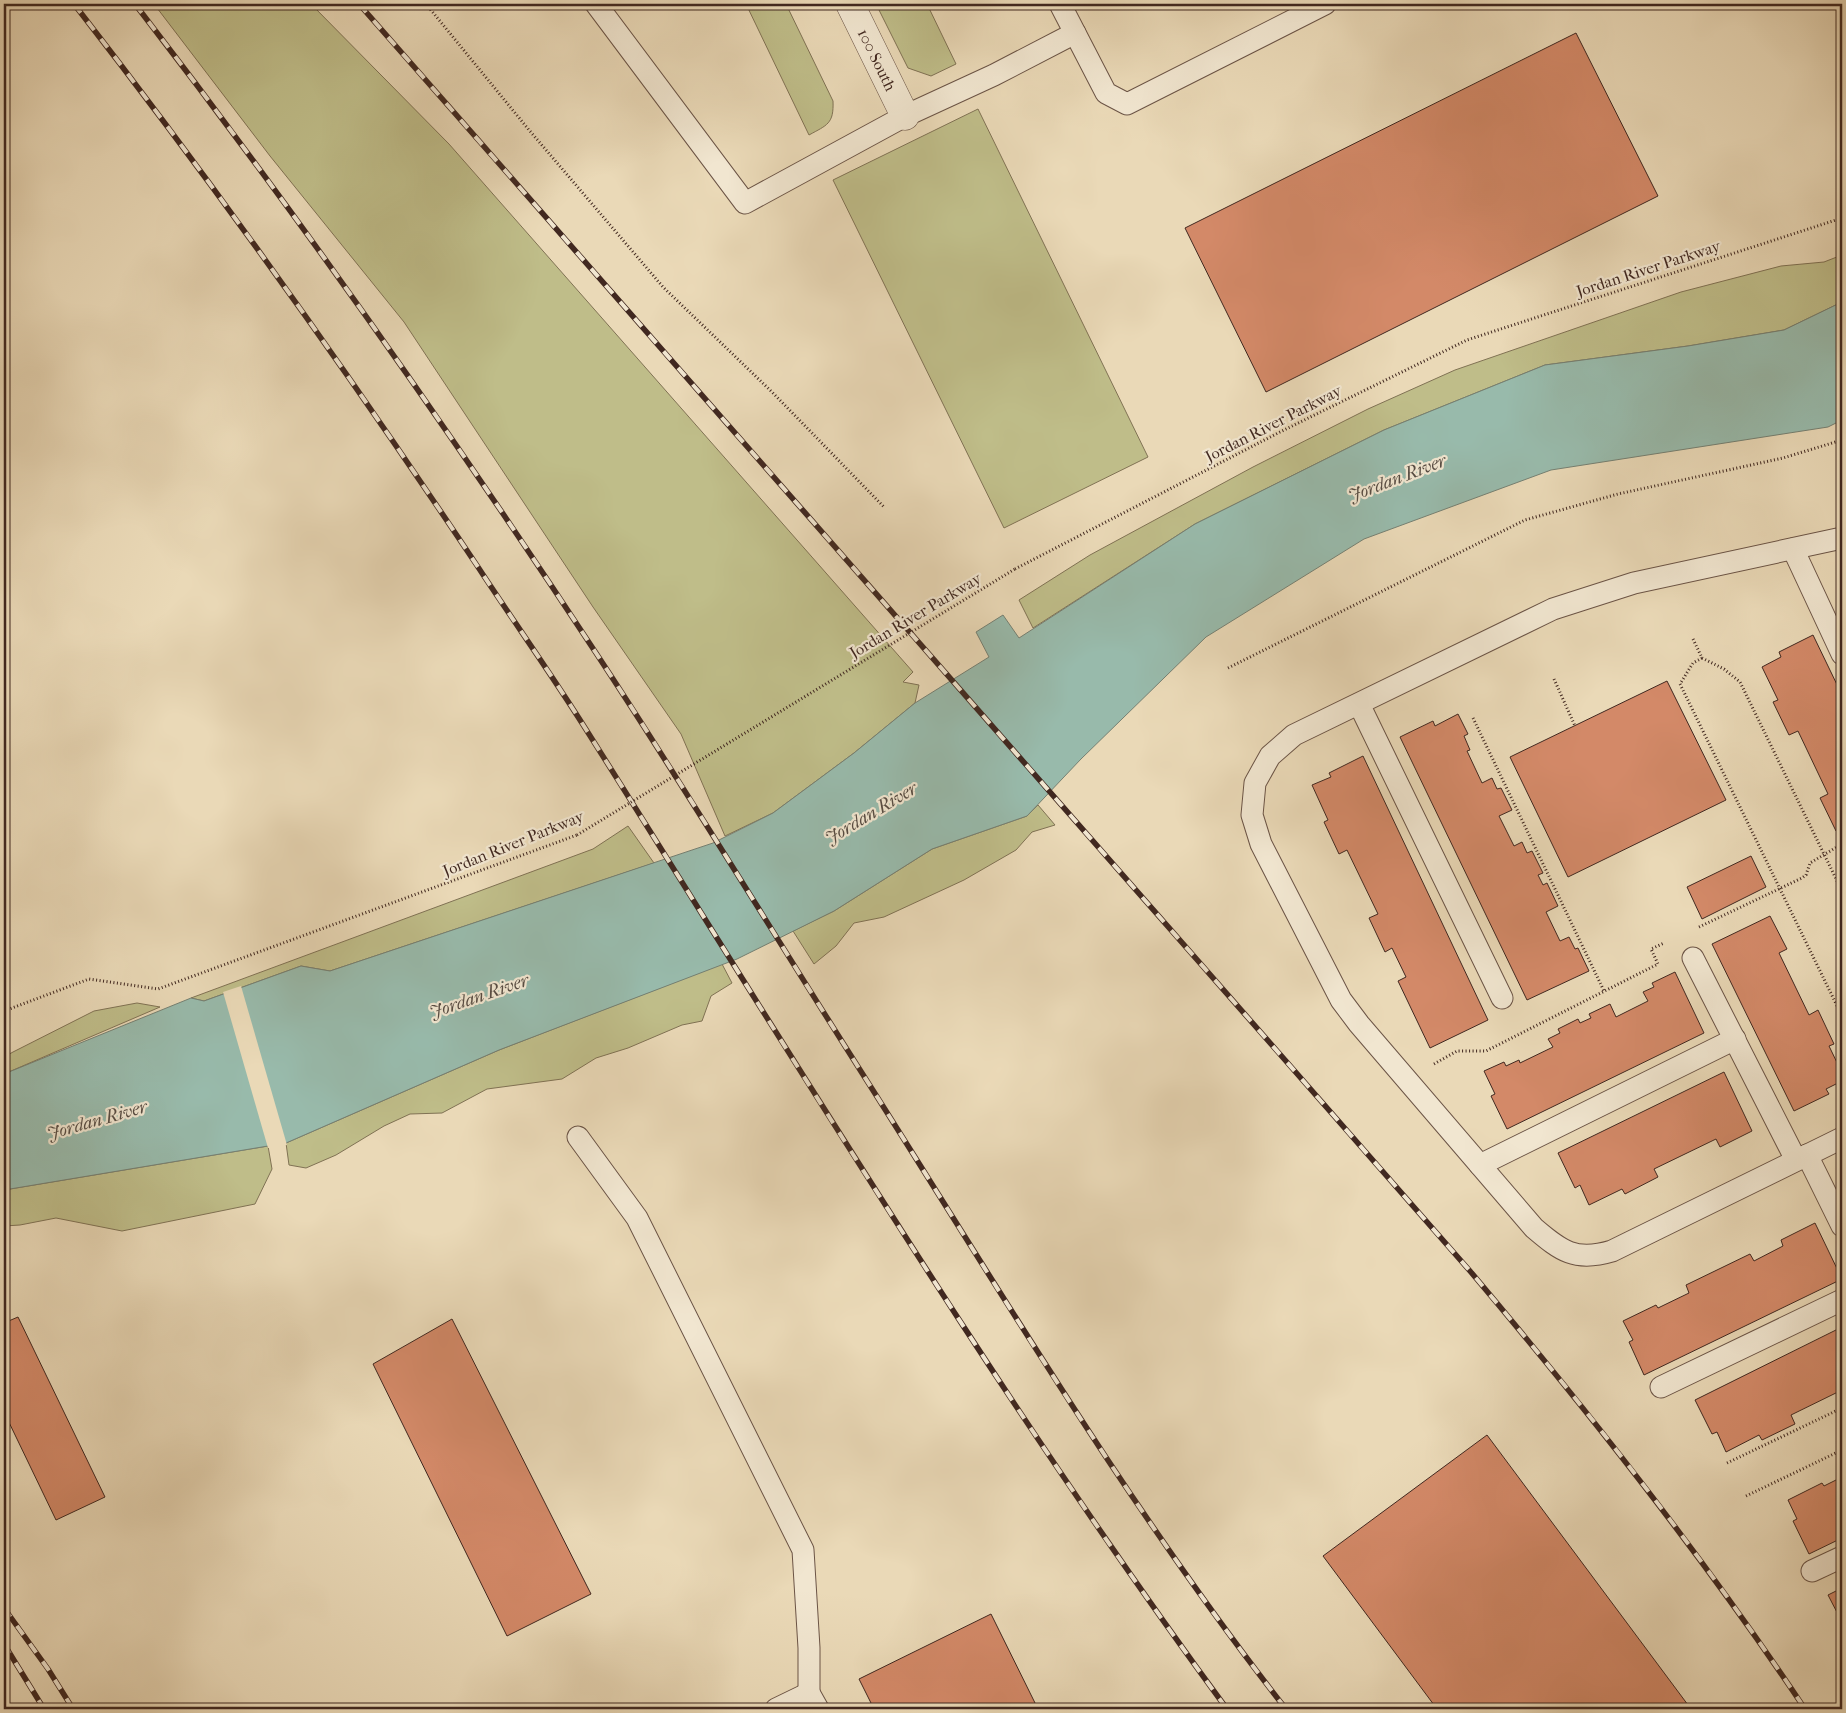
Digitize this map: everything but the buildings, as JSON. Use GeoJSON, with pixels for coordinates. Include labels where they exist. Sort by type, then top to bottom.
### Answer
{"type":"FeatureCollection","features":[{"type":"Feature","properties":{"kind":"street","name":"100 South"},"geometry":{"type":"LineString","coordinates":[[850,4],[905,116]]}},
{"type":"Feature","properties":{"kind":"lane"},"geometry":{"type":"LineString","coordinates":[[596,4],[745,203],[905,116],[994,75],[1075,34]]}},
{"type":"Feature","properties":{"kind":"lane"},"geometry":{"type":"LineString","coordinates":[[1060,4],[1106,93],[1127,104],[1325,4]]}},
{"type":"Feature","properties":{"kind":"lane"},"geometry":{"type":"LineString","coordinates":[[1842,538],[1634,583],[1553,609],[1294,736],[1270,756],[1255,783],[1252,815],[1261,844],[1341,1000],[1359,1024],[1534,1228],[1565,1252],[1582,1256],[1612,1252],[1842,1138]]}},
{"type":"Feature","properties":{"kind":"lane"},"geometry":{"type":"LineString","coordinates":[[1793,550],[1842,654]]}},
{"type":"Feature","properties":{"kind":"lane"},"geometry":{"type":"LineString","coordinates":[[1359,704],[1502,998]]}},
{"type":"Feature","properties":{"kind":"lane"},"geometry":{"type":"LineString","coordinates":[[1693,958],[1735,1039],[1842,1226]]}},
{"type":"Feature","properties":{"kind":"lane"},"geometry":{"type":"LineString","coordinates":[[1480,1165],[1735,1039]]}},
{"type":"Feature","properties":{"kind":"lane"},"geometry":{"type":"LineString","coordinates":[[578,1137],[637,1218],[804,1550],[814,1701],[776,1709]]}},
{"type":"Feature","properties":{"kind":"lane"},"geometry":{"type":"LineString","coordinates":[[1661,1387],[1842,1300]]}},
{"type":"Feature","properties":{"kind":"lane"},"geometry":{"type":"LineString","coordinates":[[1812,1572],[1842,1557]]}},
{"type":"Feature","properties":{"kind":"path"},"geometry":{"type":"LineString","coordinates":[[426,4],[529,130],[663,287],[772,392],[884,507]]}},
{"type":"Feature","properties":{"kind":"path","name":"Jordan River Parkway"},"geometry":{"type":"LineString","coordinates":[[4,1011],[89,979],[158,990],[577,835],[1015,569],[1458,344],[1842,218]]}},
{"type":"Feature","properties":{"kind":"path"},"geometry":{"type":"LineString","coordinates":[[1228,668],[1525,520],[1618,494],[1783,458],[1842,440]]}},
{"type":"Feature","properties":{"kind":"path"},"geometry":{"type":"LineString","coordinates":[[1694,639],[1702,658],[1724,669],[1740,682],[1842,891]]}},
{"type":"Feature","properties":{"kind":"path"},"geometry":{"type":"LineString","coordinates":[[1702,658],[1693,663],[1680,684],[1842,1016]]}},
{"type":"Feature","properties":{"kind":"path"},"geometry":{"type":"LineString","coordinates":[[1554,679],[1575,726]]}},
{"type":"Feature","properties":{"kind":"path"},"geometry":{"type":"LineString","coordinates":[[1473,718],[1604,992]]}},
{"type":"Feature","properties":{"kind":"path"},"geometry":{"type":"LineString","coordinates":[[1694,929],[1802,878],[1810,863],[1842,844]]}},
{"type":"Feature","properties":{"kind":"path"},"geometry":{"type":"LineString","coordinates":[[1431,1066],[1457,1051],[1486,1051],[1658,964],[1651,949],[1668,941]]}},
{"type":"Feature","properties":{"kind":"path"},"geometry":{"type":"LineString","coordinates":[[1727,1464],[1842,1408]]}},
{"type":"Feature","properties":{"kind":"path"},"geometry":{"type":"LineString","coordinates":[[1746,1496],[1842,1450]]}},
{"type":"Feature","properties":{"kind":"shaded area"},"geometry":{"type":"Polygon","coordinates":[[[154,4],[311,4],[449,144],[913,672],[903,682],[919,685],[915,703],[854,753],[773,813],[725,836],[681,734],[593,607],[404,322],[270,156],[154,4]]]}},
{"type":"Feature","properties":{"kind":"shaded area"},"geometry":{"type":"Polygon","coordinates":[[[746,4],[786,4],[833,101],[831,119],[825,126],[809,135],[746,4]]]}},
{"type":"Feature","properties":{"kind":"shaded area"},"geometry":{"type":"Polygon","coordinates":[[[876,4],[927,4],[956,64],[931,76],[908,68],[876,4]]]}},
{"type":"Feature","properties":{"kind":"shaded area"},"geometry":{"type":"Polygon","coordinates":[[[978,109],[1148,457],[1004,528],[833,180],[978,109]]]}},
{"type":"Feature","properties":{"kind":"shaded area"},"geometry":{"type":"Polygon","coordinates":[[[1842,255],[1842,302],[1784,330],[1688,346],[1545,365],[1384,430],[1195,524],[1033,628],[1019,600],[1090,555],[1253,467],[1368,409],[1455,370],[1681,292],[1781,266],[1824,262],[1842,255]]]}},
{"type":"Feature","properties":{"kind":"shaded area"},"geometry":{"type":"Polygon","coordinates":[[[1038,805],[1055,825],[1032,832],[1016,850],[964,880],[884,917],[854,923],[836,946],[814,964],[793,931],[834,911],[932,849],[1027,816],[1038,805]]]}},
{"type":"Feature","properties":{"kind":"shaded area"},"geometry":{"type":"Polygon","coordinates":[[[628,826],[654,863],[330,971],[301,966],[204,1001],[191,998],[593,849],[628,826]]]}},
{"type":"Feature","properties":{"kind":"shaded area"},"geometry":{"type":"Polygon","coordinates":[[[722,964],[732,983],[711,996],[702,1021],[682,1025],[628,1048],[596,1058],[562,1079],[487,1089],[442,1113],[410,1114],[384,1126],[336,1155],[306,1168],[289,1165],[286,1143],[499,1050],[722,964]]]}},
{"type":"Feature","properties":{"kind":"shaded area"},"geometry":{"type":"Polygon","coordinates":[[[137,1003],[160,1007],[4,1074],[4,1057],[13,1052],[94,1011],[137,1003]]]}},
{"type":"Feature","properties":{"kind":"shaded area"},"geometry":{"type":"Polygon","coordinates":[[[268,1146],[272,1169],[255,1204],[122,1231],[56,1218],[4,1226],[4,1190],[268,1146]]]}},
{"type":"Feature","properties":{"kind":"water","name":"Jordan River"},"geometry":{"type":"Polygon","coordinates":[[[1842,302],[1842,420],[1828,427],[1551,470],[1364,539],[1206,637],[1081,759],[1027,816],[932,849],[834,911],[737,959],[499,1050],[286,1143],[4,1190],[4,1074],[191,998],[204,1001],[301,966],[330,971],[713,843],[773,813],[854,753],[915,703],[989,657],[976,632],[1003,615],[1019,638],[1195,524],[1384,430],[1545,365],[1688,346],[1784,330],[1842,302]]]}},
{"type":"Feature","properties":{"kind":"pier"},"geometry":{"type":"Polygon","coordinates":[[[241,986],[287,1145],[268,1148],[223,992],[241,986]]]}},
{"type":"Feature","properties":{"kind":"railway"},"geometry":{"type":"LineString","coordinates":[[74,4],[179,142],[281,282],[430,495],[574,710],[898,1226],[978,1348],[1059,1470],[1227,1709]]}},
{"type":"Feature","properties":{"kind":"railway"},"geometry":{"type":"LineString","coordinates":[[135,4],[314,243],[485,487],[663,757],[1066,1396],[1173,1555],[1228,1633],[1286,1709]]}},
{"type":"Feature","properties":{"kind":"railway"},"geometry":{"type":"LineString","coordinates":[[359,4],[1470,1271],[1644,1485],[1686,1540],[1805,1709]]}},
{"type":"Feature","properties":{"kind":"railway"},"geometry":{"type":"LineString","coordinates":[[4,1608],[48,1669],[73,1709]]}},
{"type":"Feature","properties":{"kind":"railway"},"geometry":{"type":"LineString","coordinates":[[4,1644],[44,1709]]}}]}
